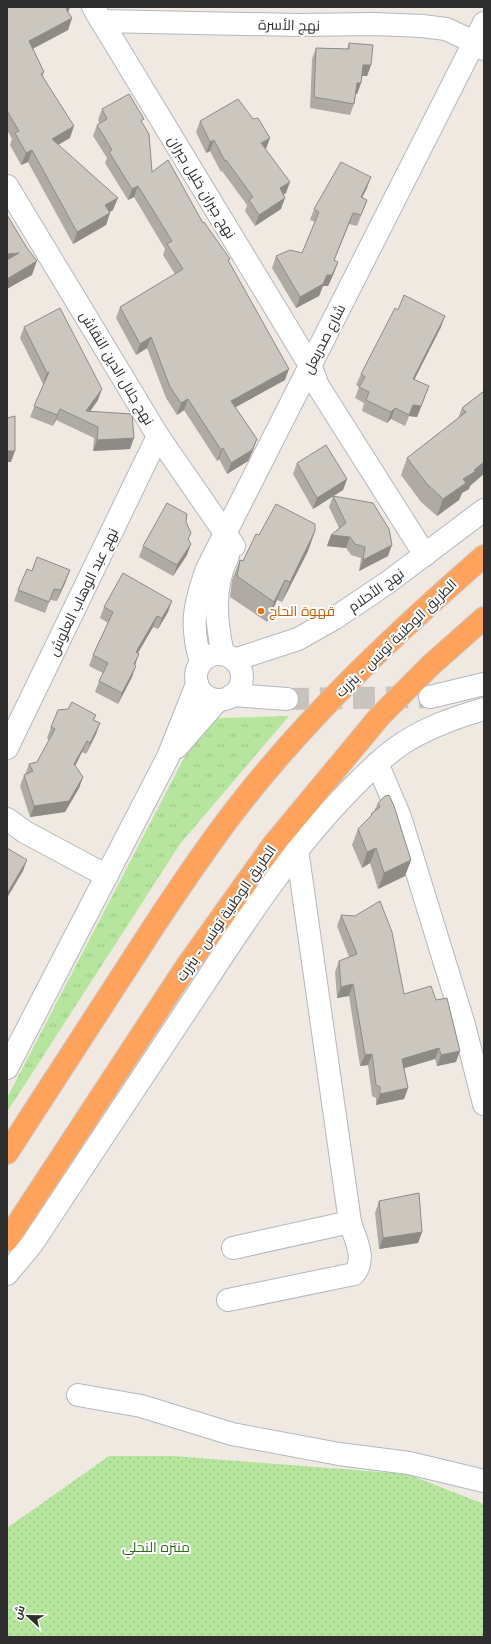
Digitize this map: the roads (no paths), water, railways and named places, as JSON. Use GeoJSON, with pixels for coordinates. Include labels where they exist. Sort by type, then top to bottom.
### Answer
{"type":"FeatureCollection","features":[{"type":"Feature","properties":{"kind":"highway","name":"الطريق الوطنية تونس - بنزرت"},"geometry":{"type":"LineString","coordinates":[[7,1152],[138,950],[188,876],[243,800],[291,743],[358,671],[430,603],[484,556]]}},
{"type":"Feature","properties":{"kind":"highway","name":"الطريق الوطنية تونس - بنزرت"},"geometry":{"type":"LineString","coordinates":[[7,1240],[186,967],[273,845],[380,716],[431,665],[484,618]]}},
{"type":"Feature","properties":{"kind":"street","name":"نهج الأسرة"},"geometry":{"type":"LineString","coordinates":[[97,14],[422,26],[446,29],[482,42]]}},
{"type":"Feature","properties":{"kind":"street","name":"نهج جبران خليل جبران"},"geometry":{"type":"LineString","coordinates":[[97,14],[314,377],[425,555]]}},
{"type":"Feature","properties":{"kind":"street","name":"شارع صدربعل"},"geometry":{"type":"LineString","coordinates":[[201,662],[194,630],[195,610],[199,591],[207,570],[229,540],[314,377],[482,42]]}},
{"type":"Feature","properties":{"kind":"street","name":"نهج جلال الدين النقاش"},"geometry":{"type":"LineString","coordinates":[[7,186],[158,436],[229,540]]}},
{"type":"Feature","properties":{"kind":"street","name":"نهج عبد الوهاب العلوش"},"geometry":{"type":"LineString","coordinates":[[7,748],[158,436]]}},
{"type":"Feature","properties":{"kind":"street","name":"نهج الأحلام"},"geometry":{"type":"LineString","coordinates":[[228,657],[298,639],[335,618],[387,583],[484,510]]}},
{"type":"Feature","properties":{"kind":"street","name":"شارع صدربعل"},"geometry":{"type":"LineString","coordinates":[[228,657],[217,622],[217,588],[229,540]]}},
{"type":"Feature","properties":{"kind":"street"},"geometry":{"type":"LineString","coordinates":[[168,757],[225,697],[237,690],[242,678],[239,665],[228,657],[215,654],[207,657],[201,662],[196,676],[197,684],[202,692],[209,697],[225,697],[287,699]]}},
{"type":"Feature","properties":{"kind":"street"},"geometry":{"type":"LineString","coordinates":[[7,1068],[168,757],[197,684]]}},
{"type":"Feature","properties":{"kind":"street"},"geometry":{"type":"LineString","coordinates":[[430,697],[484,684]]}},
{"type":"Feature","properties":{"kind":"street"},"geometry":{"type":"LineString","coordinates":[[7,1274],[32,1244],[215,968],[297,849],[333,808],[377,763],[417,734],[444,722],[483,715]]}},
{"type":"Feature","properties":{"kind":"street"},"geometry":{"type":"LineString","coordinates":[[377,763],[400,817],[464,1025],[484,1104]]}},
{"type":"Feature","properties":{"kind":"street"},"geometry":{"type":"LineString","coordinates":[[7,819],[25,832],[107,876]]}},
{"type":"Feature","properties":{"kind":"street"},"geometry":{"type":"LineString","coordinates":[[228,1300],[354,1274],[358,1269],[360,1255],[350,1222],[297,849]]}},
{"type":"Feature","properties":{"kind":"street"},"geometry":{"type":"LineString","coordinates":[[233,1248],[350,1222]]}},
{"type":"Feature","properties":{"kind":"street"},"geometry":{"type":"LineString","coordinates":[[78,1395],[141,1406],[232,1434],[339,1454],[409,1463],[484,1481]]}},
{"type":"Feature","properties":{"kind":"tunnel"},"geometry":{"type":"LineString","coordinates":[[287,699],[430,697]]}},
{"type":"Feature","properties":{"kind":"place","name":"قهوة الحاج"},"geometry":{"type":"Point","coordinates":[261,611]}},
{"type":"Feature","properties":{"kind":"park label","name":"منتزه النحلي"},"geometry":{"type":"Point","coordinates":[156,1547]}}]}
